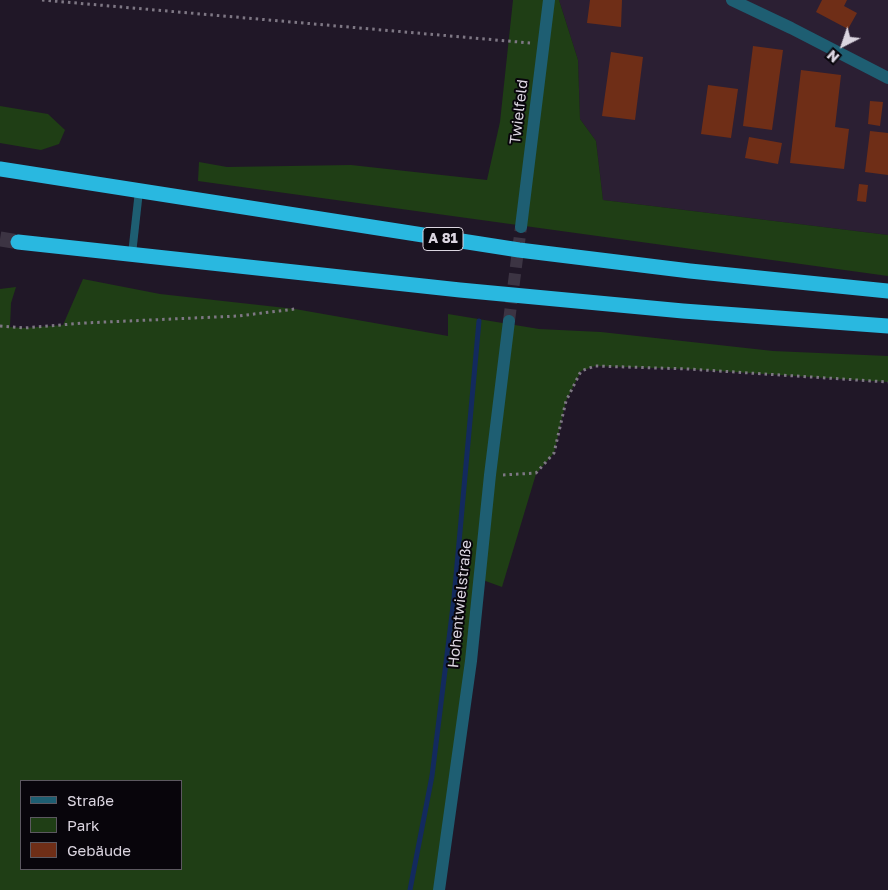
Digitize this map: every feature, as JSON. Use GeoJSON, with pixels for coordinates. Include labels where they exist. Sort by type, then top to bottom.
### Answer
{"type":"FeatureCollection","features":[{"type":"Feature","properties":{"kind":"highway","name":"A 81"},"geometry":{"type":"LineString","coordinates":[[0,169],[519,250],[700,272],[888,291]]}},
{"type":"Feature","properties":{"kind":"highway"},"geometry":{"type":"LineString","coordinates":[[18,242],[562,300],[888,326]]}},
{"type":"Feature","properties":{"kind":"street","name":"Twielfeld"},"geometry":{"type":"LineString","coordinates":[[521,227],[549,0]]}},
{"type":"Feature","properties":{"kind":"street"},"geometry":{"type":"LineString","coordinates":[[732,0],[888,78]]}},
{"type":"Feature","properties":{"kind":"street","name":"Hohentwielstraße"},"geometry":{"type":"LineString","coordinates":[[439,890],[471,661],[490,475],[509,321]]}},
{"type":"Feature","properties":{"kind":"lane"},"geometry":{"type":"LineString","coordinates":[[132,254],[139,191]]}},
{"type":"Feature","properties":{"kind":"path"},"geometry":{"type":"LineString","coordinates":[[42,0],[543,44]]}},
{"type":"Feature","properties":{"kind":"path"},"geometry":{"type":"LineString","coordinates":[[0,326],[24,328],[84,323],[238,316],[295,309]]}},
{"type":"Feature","properties":{"kind":"path"},"geometry":{"type":"LineString","coordinates":[[490,475],[536,474],[554,453],[566,401],[581,371],[595,366],[697,370],[888,382]]}},
{"type":"Feature","properties":{"kind":"shaded area"},"geometry":{"type":"Polygon","coordinates":[[[559,0],[888,0],[888,235],[603,200],[596,141],[580,119],[578,60],[559,0]]]}},
{"type":"Feature","properties":{"kind":"green space"},"geometry":{"type":"Polygon","coordinates":[[[513,0],[559,0],[578,60],[580,119],[596,141],[603,200],[888,235],[888,276],[198,181],[199,162],[227,167],[351,165],[487,180],[500,122],[513,0]]]}},
{"type":"Feature","properties":{"kind":"green space"},"geometry":{"type":"Polygon","coordinates":[[[0,106],[48,114],[65,130],[59,144],[41,150],[0,143],[0,106]]]}},
{"type":"Feature","properties":{"kind":"green space"},"geometry":{"type":"Polygon","coordinates":[[[83,279],[160,294],[295,309],[448,336],[448,314],[539,329],[601,332],[773,351],[888,356],[888,382],[688,369],[595,366],[581,371],[566,401],[554,453],[536,474],[502,587],[480,579],[439,890],[0,890],[0,289],[16,287],[11,303],[10,327],[24,328],[63,325],[83,279]]]}},
{"type":"Feature","properties":{"kind":"building"},"geometry":{"type":"Polygon","coordinates":[[[590,0],[622,0],[621,27],[587,23],[590,0]]]}},
{"type":"Feature","properties":{"kind":"building"},"geometry":{"type":"Polygon","coordinates":[[[822,0],[847,0],[844,6],[857,13],[848,29],[816,12],[822,0]]]}},
{"type":"Feature","properties":{"kind":"building"},"geometry":{"type":"Polygon","coordinates":[[[753,46],[783,50],[772,130],[743,126],[753,46]]]}},
{"type":"Feature","properties":{"kind":"building"},"geometry":{"type":"Polygon","coordinates":[[[611,52],[643,57],[635,120],[602,116],[611,52]]]}},
{"type":"Feature","properties":{"kind":"building"},"geometry":{"type":"Polygon","coordinates":[[[801,70],[841,75],[835,127],[849,129],[844,169],[790,163],[801,70]]]}},
{"type":"Feature","properties":{"kind":"building"},"geometry":{"type":"Polygon","coordinates":[[[708,85],[738,89],[731,138],[701,134],[708,85]]]}},
{"type":"Feature","properties":{"kind":"building"},"geometry":{"type":"Polygon","coordinates":[[[870,101],[883,102],[880,126],[868,124],[870,101]]]}},
{"type":"Feature","properties":{"kind":"building"},"geometry":{"type":"Polygon","coordinates":[[[870,131],[888,133],[888,175],[865,172],[870,131]]]}},
{"type":"Feature","properties":{"kind":"building"},"geometry":{"type":"Polygon","coordinates":[[[749,137],[782,143],[778,164],[745,158],[749,137]]]}},
{"type":"Feature","properties":{"kind":"building"},"geometry":{"type":"Polygon","coordinates":[[[859,184],[868,185],[866,202],[857,201],[859,184]]]}},
{"type":"Feature","properties":{"kind":"waterway"},"geometry":{"type":"LineString","coordinates":[[410,890],[432,776],[454,598],[479,321]]}},
{"type":"Feature","properties":{"kind":"tunnel"},"geometry":{"type":"LineString","coordinates":[[509,321],[521,227]]}},
{"type":"Feature","properties":{"kind":"tunnel"},"geometry":{"type":"LineString","coordinates":[[0,239],[18,242]]}}]}
